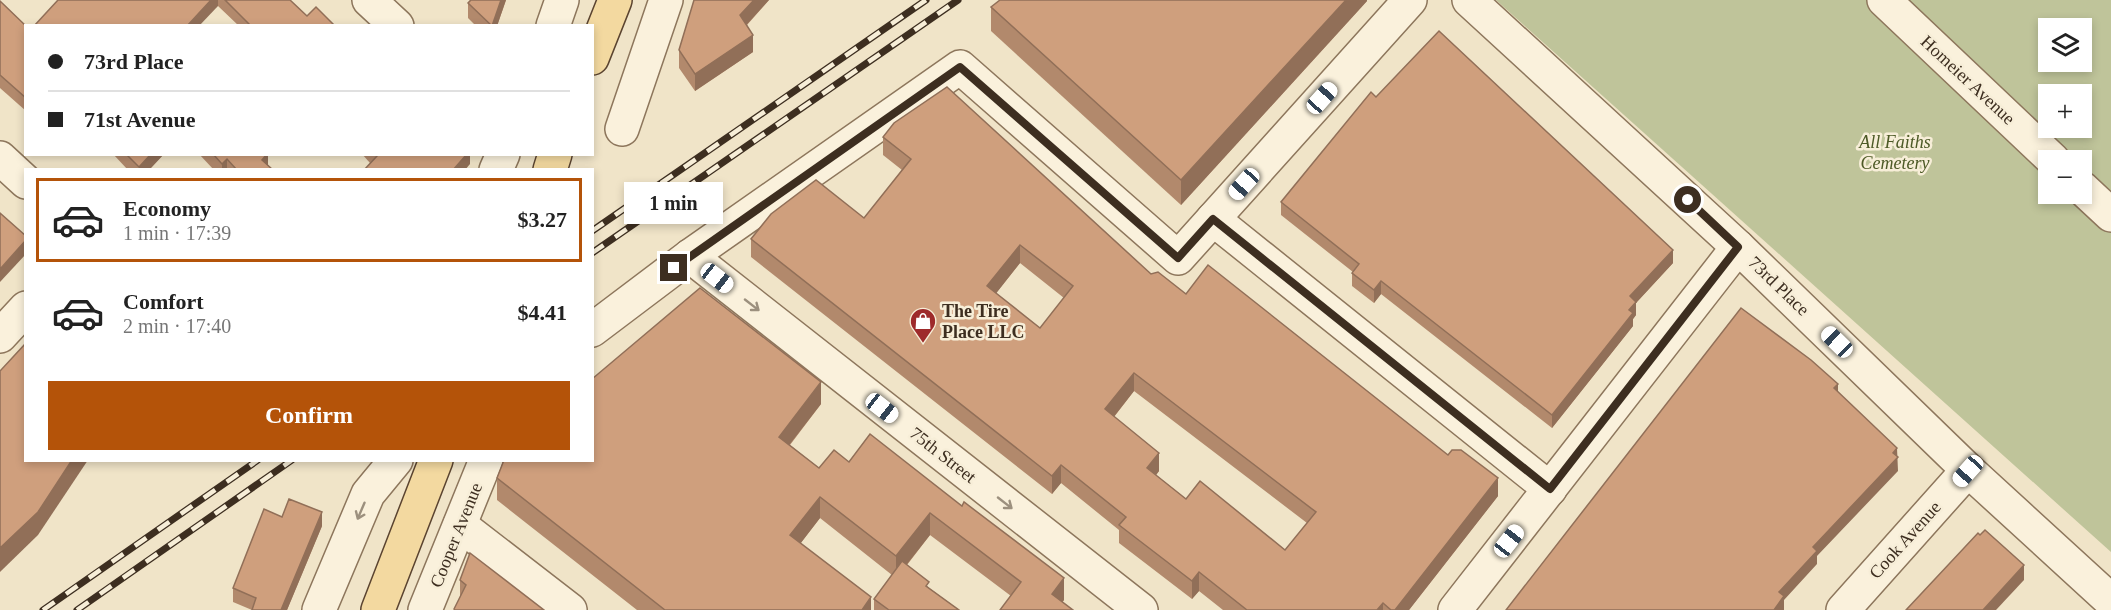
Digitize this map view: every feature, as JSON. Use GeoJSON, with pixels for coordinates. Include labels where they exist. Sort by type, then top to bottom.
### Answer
{"type":"FeatureCollection","features":[{"type":"Feature","properties":{"kind":"main road"},"geometry":{"type":"LineString","coordinates":[[594,53],[615,0]]}},
{"type":"Feature","properties":{"kind":"main road"},"geometry":{"type":"LineString","coordinates":[[378,610],[435,462]]}},
{"type":"Feature","properties":{"kind":"street"},"geometry":{"type":"LineString","coordinates":[[369,0],[395,24]]}},
{"type":"Feature","properties":{"kind":"street"},"geometry":{"type":"LineString","coordinates":[[554,24],[562,0]]}},
{"type":"Feature","properties":{"kind":"street"},"geometry":{"type":"LineString","coordinates":[[622,129],[666,0]]}},
{"type":"Feature","properties":{"kind":"street"},"geometry":{"type":"LineString","coordinates":[[594,328],[690,256],[960,67],[1178,258],[1410,0]]}},
{"type":"Feature","properties":{"kind":"street","name":"73rd Place"},"geometry":{"type":"LineString","coordinates":[[1469,0],[1738,247],[1968,471],[2111,601]]}},
{"type":"Feature","properties":{"kind":"street","name":"Homeier Avenue"},"geometry":{"type":"LineString","coordinates":[[1884,0],[2042,150]]}},
{"type":"Feature","properties":{"kind":"street"},"geometry":{"type":"LineString","coordinates":[[0,158],[24,180]]}},
{"type":"Feature","properties":{"kind":"street"},"geometry":{"type":"LineString","coordinates":[[2092,197],[2111,215]]}},
{"type":"Feature","properties":{"kind":"street"},"geometry":{"type":"LineString","coordinates":[[1213,219],[1550,489]]}},
{"type":"Feature","properties":{"kind":"street"},"geometry":{"type":"LineString","coordinates":[[1455,610],[1738,247]]}},
{"type":"Feature","properties":{"kind":"street","name":"75th Street"},"geometry":{"type":"LineString","coordinates":[[690,256],[1141,610]]}},
{"type":"Feature","properties":{"kind":"street"},"geometry":{"type":"LineString","coordinates":[[0,336],[24,310]]}},
{"type":"Feature","properties":{"kind":"street"},"geometry":{"type":"LineString","coordinates":[[319,610],[368,494],[394,462]]}},
{"type":"Feature","properties":{"kind":"street","name":"Cooper Avenue"},"geometry":{"type":"LineString","coordinates":[[425,610],[485,462]]}},
{"type":"Feature","properties":{"kind":"street","name":"Cook Avenue"},"geometry":{"type":"LineString","coordinates":[[1842,610],[1968,471]]}},
{"type":"Feature","properties":{"kind":"street"},"geometry":{"type":"LineString","coordinates":[[460,525],[570,610]]}},
{"type":"Feature","properties":{"kind":"green space","name":"All Faiths Cemetery"},"geometry":{"type":"Polygon","coordinates":[[[1496,0],[2111,0],[2111,552],[1496,0]]]}},
{"type":"Feature","properties":{"kind":"building"},"geometry":{"type":"Polygon","coordinates":[[[58,0],[211,0],[189,24],[36,24],[58,0]]]}},
{"type":"Feature","properties":{"kind":"building"},"geometry":{"type":"Polygon","coordinates":[[[225,0],[290,0],[307,16],[316,7],[333,24],[249,24],[225,0]]]}},
{"type":"Feature","properties":{"kind":"building"},"geometry":{"type":"Polygon","coordinates":[[[471,0],[501,0],[493,24],[490,24],[468,3],[471,0]]]}},
{"type":"Feature","properties":{"kind":"building"},"geometry":{"type":"Polygon","coordinates":[[[694,0],[754,0],[740,15],[753,35],[695,74],[679,50],[694,0]]]}},
{"type":"Feature","properties":{"kind":"building"},"geometry":{"type":"Polygon","coordinates":[[[1000,0],[1346,0],[1181,180],[991,7],[1000,0]]]}},
{"type":"Feature","properties":{"kind":"building"},"geometry":{"type":"Polygon","coordinates":[[[0,1],[24,24],[24,96],[0,75],[0,1]]]}},
{"type":"Feature","properties":{"kind":"building"},"geometry":{"type":"Polygon","coordinates":[[[1439,31],[1673,250],[1630,296],[1636,302],[1629,310],[1633,313],[1552,415],[1381,281],[1374,290],[1352,273],[1359,264],[1281,202],[1371,92],[1376,97],[1439,31]]]}},
{"type":"Feature","properties":{"kind":"building"},"geometry":{"type":"Polygon","coordinates":[[[947,87],[1151,274],[1158,272],[1186,294],[1208,265],[1448,455],[1452,450],[1461,450],[1498,478],[1395,610],[1391,610],[1383,603],[1377,610],[1247,610],[1199,572],[1192,581],[1119,525],[1126,517],[1061,465],[1052,476],[751,239],[771,214],[816,180],[864,218],[911,159],[883,137],[894,123],[947,87]],[[1020,245],[987,286],[1040,328],[1073,286],[1020,245]],[[1134,373],[1105,409],[1159,453],[1147,468],[1186,499],[1200,481],[1285,550],[1316,512],[1134,373]]]}},
{"type":"Feature","properties":{"kind":"building"},"geometry":{"type":"Polygon","coordinates":[[[128,156],[149,156],[139,167],[128,156]]]}},
{"type":"Feature","properties":{"kind":"building"},"geometry":{"type":"Polygon","coordinates":[[[215,156],[265,156],[262,160],[271,168],[235,168],[227,159],[222,164],[215,156]]]}},
{"type":"Feature","properties":{"kind":"building"},"geometry":{"type":"Polygon","coordinates":[[[377,156],[465,156],[455,168],[366,168],[377,156]]]}},
{"type":"Feature","properties":{"kind":"building"},"geometry":{"type":"Polygon","coordinates":[[[0,213],[24,234],[24,242],[0,269],[0,213]]]}},
{"type":"Feature","properties":{"kind":"building"},"geometry":{"type":"Polygon","coordinates":[[[700,288],[821,382],[779,437],[819,468],[834,450],[849,462],[870,434],[962,506],[964,502],[1064,578],[1052,594],[1073,610],[1000,610],[1021,582],[930,513],[896,556],[820,497],[790,535],[871,597],[862,610],[665,610],[497,478],[503,462],[594,462],[594,377],[700,288]]]}},
{"type":"Feature","properties":{"kind":"building"},"geometry":{"type":"Polygon","coordinates":[[[1741,308],[1811,360],[1838,384],[1834,388],[1897,448],[1893,453],[1898,457],[1813,547],[1817,551],[1779,592],[1784,596],[1774,610],[1506,610],[1741,308]]]}},
{"type":"Feature","properties":{"kind":"building"},"geometry":{"type":"Polygon","coordinates":[[[24,345],[24,462],[71,462],[38,512],[0,548],[0,371],[24,345]]]}},
{"type":"Feature","properties":{"kind":"building"},"geometry":{"type":"Polygon","coordinates":[[[289,499],[322,512],[281,610],[252,610],[256,598],[233,588],[264,509],[282,517],[289,499]]]}},
{"type":"Feature","properties":{"kind":"building"},"geometry":{"type":"Polygon","coordinates":[[[1985,530],[2024,565],[1983,610],[1906,610],[1978,533],[1980,535],[1985,530]]]}},
{"type":"Feature","properties":{"kind":"building"},"geometry":{"type":"Polygon","coordinates":[[[470,553],[544,610],[455,610],[466,585],[460,580],[470,553]]]}},
{"type":"Feature","properties":{"kind":"building"},"geometry":{"type":"Polygon","coordinates":[[[902,561],[929,582],[926,586],[959,610],[889,610],[874,599],[902,561]]]}},
{"type":"Feature","properties":{"kind":"railway"},"geometry":{"type":"LineString","coordinates":[[594,230],[926,0]]}},
{"type":"Feature","properties":{"kind":"railway"},"geometry":{"type":"LineString","coordinates":[[594,252],[958,0]]}},
{"type":"Feature","properties":{"kind":"railway"},"geometry":{"type":"LineString","coordinates":[[43,610],[255,462]]}},
{"type":"Feature","properties":{"kind":"railway"},"geometry":{"type":"LineString","coordinates":[[77,610],[289,462]]}},
{"type":"Feature","properties":{"kind":"place","name":"The Tire Place LLC"},"geometry":{"type":"Point","coordinates":[923,344]}},
{"type":"Feature","properties":{"kind":"route"},"geometry":{"type":"LineString","coordinates":[[674,268],[960,67],[1178,258],[1213,219],[1550,489],[1738,247],[1688,200]]}}]}
